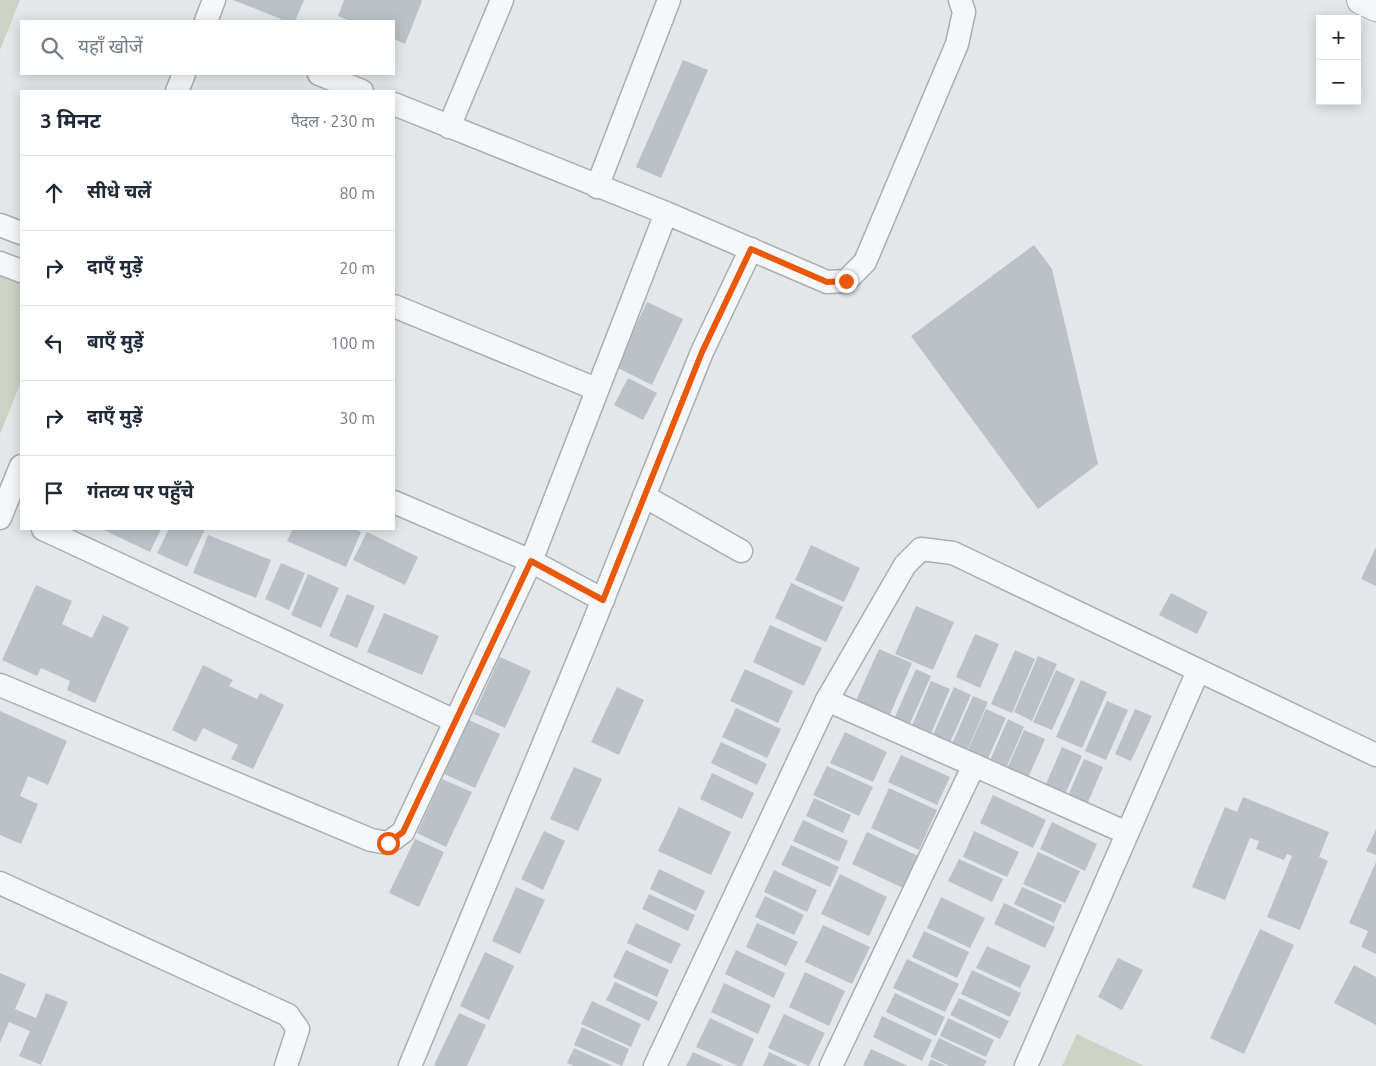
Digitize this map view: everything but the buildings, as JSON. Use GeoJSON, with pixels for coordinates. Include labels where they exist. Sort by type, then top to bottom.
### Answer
{"type":"FeatureCollection","features":[{"type":"Feature","properties":{"kind":"street"},"geometry":{"type":"LineString","coordinates":[[206,20],[214,0]]}},
{"type":"Feature","properties":{"kind":"street"},"geometry":{"type":"LineString","coordinates":[[449,127],[502,0]]}},
{"type":"Feature","properties":{"kind":"street"},"geometry":{"type":"LineString","coordinates":[[597,186],[669,0]]}},
{"type":"Feature","properties":{"kind":"street"},"geometry":{"type":"LineString","coordinates":[[395,104],[666,213],[827,282],[846,281],[865,262],[957,44],[964,12],[960,0]]}},
{"type":"Feature","properties":{"kind":"street"},"geometry":{"type":"LineString","coordinates":[[1361,0],[1376,7]]}},
{"type":"Feature","properties":{"kind":"street"},"geometry":{"type":"LineString","coordinates":[[177,90],[184,75]]}},
{"type":"Feature","properties":{"kind":"street"},"geometry":{"type":"LineString","coordinates":[[322,75],[359,90]]}},
{"type":"Feature","properties":{"kind":"street"},"geometry":{"type":"LineString","coordinates":[[0,684],[371,840],[388,843],[403,832],[531,561],[596,389],[666,213]]}},
{"type":"Feature","properties":{"kind":"street"},"geometry":{"type":"LineString","coordinates":[[0,225],[20,233]]}},
{"type":"Feature","properties":{"kind":"street"},"geometry":{"type":"LineString","coordinates":[[410,1066],[603,600],[702,352],[751,249]]}},
{"type":"Feature","properties":{"kind":"street"},"geometry":{"type":"LineString","coordinates":[[0,263],[20,271]]}},
{"type":"Feature","properties":{"kind":"street"},"geometry":{"type":"LineString","coordinates":[[395,306],[596,389]]}},
{"type":"Feature","properties":{"kind":"street"},"geometry":{"type":"LineString","coordinates":[[8,515],[20,470]]}},
{"type":"Feature","properties":{"kind":"street"},"geometry":{"type":"LineString","coordinates":[[644,496],[741,551]]}},
{"type":"Feature","properties":{"kind":"street"},"geometry":{"type":"LineString","coordinates":[[395,502],[531,561],[603,600]]}},
{"type":"Feature","properties":{"kind":"street"},"geometry":{"type":"LineString","coordinates":[[45,530],[455,721]]}},
{"type":"Feature","properties":{"kind":"street"},"geometry":{"type":"LineString","coordinates":[[655,1066],[826,700],[905,565],[921,550],[953,553],[1376,755]]}},
{"type":"Feature","properties":{"kind":"street"},"geometry":{"type":"LineString","coordinates":[[1026,1066],[1198,671]]}},
{"type":"Feature","properties":{"kind":"street"},"geometry":{"type":"LineString","coordinates":[[826,700],[1127,833]]}},
{"type":"Feature","properties":{"kind":"street"},"geometry":{"type":"LineString","coordinates":[[831,1066],[974,765]]}},
{"type":"Feature","properties":{"kind":"street"},"geometry":{"type":"LineString","coordinates":[[0,883],[288,1015],[298,1029],[286,1066]]}},
{"type":"Feature","properties":{"kind":"green space"},"geometry":{"type":"Polygon","coordinates":[[[0,0],[20,0],[0,50],[0,0]]]}},
{"type":"Feature","properties":{"kind":"green space"},"geometry":{"type":"Polygon","coordinates":[[[0,276],[20,284],[20,384],[0,434],[0,276]]]}},
{"type":"Feature","properties":{"kind":"green space"},"geometry":{"type":"Polygon","coordinates":[[[1077,1034],[1144,1066],[1062,1066],[1077,1034]]]}},
{"type":"Feature","properties":{"kind":"route"},"geometry":{"type":"LineString","coordinates":[[388,843],[403,832],[531,561],[603,600],[702,352],[751,249],[827,282],[846,281]]}}]}
